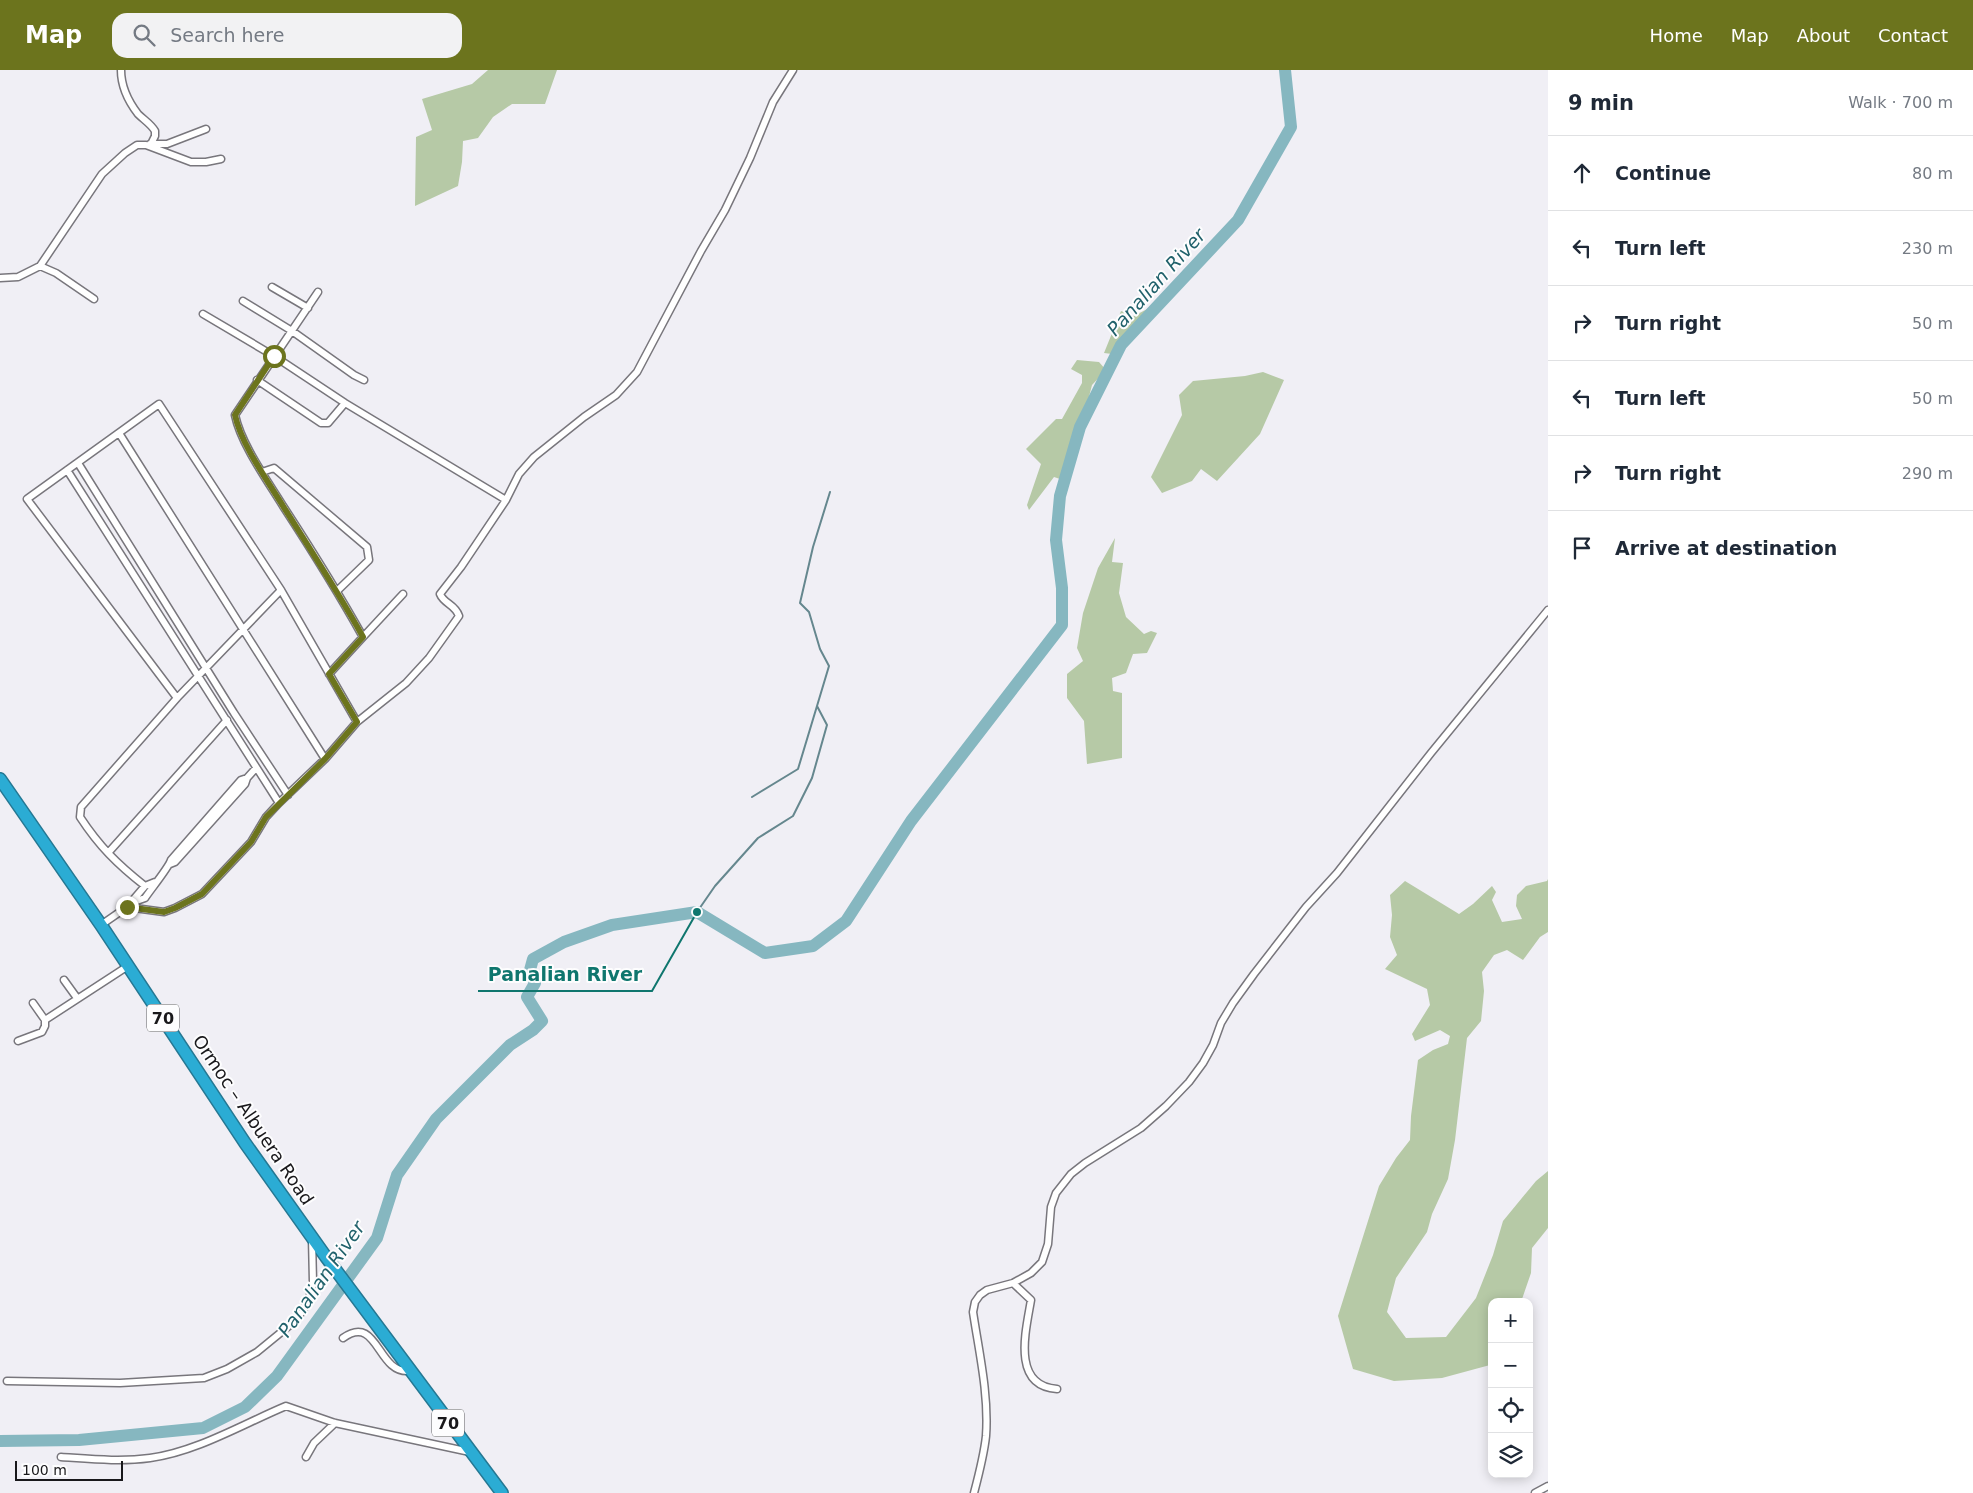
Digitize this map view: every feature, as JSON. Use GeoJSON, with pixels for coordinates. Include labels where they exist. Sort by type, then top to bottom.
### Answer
{"type":"FeatureCollection","features":[{"type":"Feature","properties":{"kind":"highway","name":"Ormoc – Albuera Road"},"geometry":{"type":"LineString","coordinates":[[0,779],[101,925],[246,1143],[409,1371]]}},
{"type":"Feature","properties":{"kind":"highway","name":"70"},"geometry":{"type":"LineString","coordinates":[[409,1371],[502,1493]]}},
{"type":"Feature","properties":{"kind":"street"},"geometry":{"type":"LineString","coordinates":[[121,70],[126,95],[139,114],[155,131],[155,136],[149,144]]}},
{"type":"Feature","properties":{"kind":"street"},"geometry":{"type":"LineString","coordinates":[[129,905],[164,912],[202,894],[251,842],[266,817],[279,803],[325,759],[357,722],[406,683],[429,658],[459,616],[456,608],[442,598],[440,594],[461,567],[506,500],[520,474],[534,456],[616,395],[636,372],[701,250],[725,210],[750,158],[773,102],[793,70]]}},
{"type":"Feature","properties":{"kind":"street"},"geometry":{"type":"LineString","coordinates":[[0,278],[18,277],[40,266],[102,174],[137,145],[167,144],[206,129]]}},
{"type":"Feature","properties":{"kind":"street"},"geometry":{"type":"LineString","coordinates":[[149,144],[191,162],[222,159]]}},
{"type":"Feature","properties":{"kind":"street"},"geometry":{"type":"LineString","coordinates":[[40,266],[56,274],[94,299]]}},
{"type":"Feature","properties":{"kind":"street"},"geometry":{"type":"LineString","coordinates":[[272,287],[308,308]]}},
{"type":"Feature","properties":{"kind":"street"},"geometry":{"type":"LineString","coordinates":[[318,292],[235,415],[237,426],[262,472],[363,637]]}},
{"type":"Feature","properties":{"kind":"street"},"geometry":{"type":"LineString","coordinates":[[243,301],[292,331],[364,380]]}},
{"type":"Feature","properties":{"kind":"street"},"geometry":{"type":"LineString","coordinates":[[203,314],[274,356],[345,403],[506,500]]}},
{"type":"Feature","properties":{"kind":"street"},"geometry":{"type":"LineString","coordinates":[[257,380],[321,423],[328,423],[345,403]]}},
{"type":"Feature","properties":{"kind":"street"},"geometry":{"type":"LineString","coordinates":[[178,698],[27,499],[159,404],[281,590],[357,722]]}},
{"type":"Feature","properties":{"kind":"street"},"geometry":{"type":"LineString","coordinates":[[119,433],[325,759]]}},
{"type":"Feature","properties":{"kind":"street"},"geometry":{"type":"LineString","coordinates":[[78,463],[259,754],[288,795]]}},
{"type":"Feature","properties":{"kind":"street"},"geometry":{"type":"LineString","coordinates":[[262,472],[274,468],[367,547],[369,560],[337,592]]}},
{"type":"Feature","properties":{"kind":"street"},"geometry":{"type":"LineString","coordinates":[[67,470],[200,676],[279,803]]}},
{"type":"Feature","properties":{"kind":"street"},"geometry":{"type":"LineString","coordinates":[[145,886],[117,864],[96,842],[80,817],[81,807],[178,698],[281,590]]}},
{"type":"Feature","properties":{"kind":"street"},"geometry":{"type":"LineString","coordinates":[[329,674],[403,594]]}},
{"type":"Feature","properties":{"kind":"street"},"geometry":{"type":"LineString","coordinates":[[974,1493],[984,1456],[986,1434],[984,1385],[973,1312],[975,1302],[987,1290],[1013,1283],[1031,1273],[1042,1262],[1048,1244],[1050,1207],[1056,1193],[1071,1174],[1140,1128],[1189,1082],[1203,1063],[1221,1023],[1233,1003],[1254,974],[1306,907],[1337,873],[1431,753],[1548,610]]}},
{"type":"Feature","properties":{"kind":"street"},"geometry":{"type":"LineString","coordinates":[[108,853],[227,720]]}},
{"type":"Feature","properties":{"kind":"street"},"geometry":{"type":"LineString","coordinates":[[101,925],[129,905],[146,898],[171,860],[241,780],[247,778],[256,768]]}},
{"type":"Feature","properties":{"kind":"street"},"geometry":{"type":"LineString","coordinates":[[129,905],[145,886],[155,882]]}},
{"type":"Feature","properties":{"kind":"street"},"geometry":{"type":"LineString","coordinates":[[45,1020],[128,966]]}},
{"type":"Feature","properties":{"kind":"street"},"geometry":{"type":"LineString","coordinates":[[64,980],[77,998]]}},
{"type":"Feature","properties":{"kind":"street"},"geometry":{"type":"LineString","coordinates":[[18,1042],[42,1032],[45,1026],[45,1020],[33,1003]]}},
{"type":"Feature","properties":{"kind":"street"},"geometry":{"type":"LineString","coordinates":[[7,1382],[120,1384],[204,1378],[227,1370],[257,1352],[290,1325],[303,1311],[313,1282],[312,1237]]}},
{"type":"Feature","properties":{"kind":"street"},"geometry":{"type":"LineString","coordinates":[[1013,1283],[1031,1300],[1024,1348],[1025,1362],[1035,1381],[1048,1389],[1057,1389]]}},
{"type":"Feature","properties":{"kind":"street"},"geometry":{"type":"LineString","coordinates":[[343,1338],[356,1330],[362,1331],[396,1368],[402,1372],[409,1371]]}},
{"type":"Feature","properties":{"kind":"street"},"geometry":{"type":"LineString","coordinates":[[61,1456],[106,1460],[150,1458],[206,1442],[286,1406],[335,1423],[470,1452]]}},
{"type":"Feature","properties":{"kind":"street"},"geometry":{"type":"LineString","coordinates":[[306,1457],[314,1443],[335,1423]]}},
{"type":"Feature","properties":{"kind":"street"},"geometry":{"type":"LineString","coordinates":[[1535,1493],[1548,1486]]}},
{"type":"Feature","properties":{"kind":"green space"},"geometry":{"type":"Polygon","coordinates":[[[488,70],[557,70],[545,104],[512,104],[493,117],[478,138],[463,141],[458,186],[415,206],[416,137],[432,130],[422,99],[472,84],[488,70]]]}},
{"type":"Feature","properties":{"kind":"green space"},"geometry":{"type":"Polygon","coordinates":[[[1153,306],[1156,307],[1133,330],[1130,343],[1112,354],[1104,353],[1121,311],[1134,316],[1153,306]]]}},
{"type":"Feature","properties":{"kind":"green space"},"geometry":{"type":"Polygon","coordinates":[[[1077,360],[1099,362],[1106,370],[1092,385],[1081,428],[1068,463],[1069,482],[1054,477],[1029,510],[1027,505],[1041,464],[1026,449],[1056,419],[1062,419],[1082,383],[1082,375],[1071,369],[1077,360]]]}},
{"type":"Feature","properties":{"kind":"green space"},"geometry":{"type":"Polygon","coordinates":[[[1263,372],[1284,380],[1260,434],[1217,481],[1201,469],[1192,481],[1162,493],[1151,477],[1182,415],[1179,395],[1193,381],[1245,376],[1263,372]]]}},
{"type":"Feature","properties":{"kind":"green space"},"geometry":{"type":"Polygon","coordinates":[[[1115,538],[1112,562],[1123,563],[1119,593],[1126,617],[1144,634],[1151,631],[1157,633],[1147,653],[1133,654],[1126,673],[1112,678],[1113,691],[1122,693],[1122,758],[1087,764],[1084,721],[1067,698],[1067,674],[1083,661],[1077,648],[1083,613],[1098,568],[1115,538]]]}},
{"type":"Feature","properties":{"kind":"green space"},"geometry":{"type":"Polygon","coordinates":[[[1548,879],[1548,932],[1540,937],[1523,960],[1507,950],[1494,955],[1482,972],[1484,991],[1481,1021],[1467,1038],[1455,1140],[1448,1179],[1432,1214],[1427,1232],[1396,1278],[1387,1312],[1406,1338],[1446,1337],[1476,1298],[1493,1255],[1503,1221],[1536,1181],[1548,1171],[1548,1228],[1532,1248],[1531,1273],[1522,1298],[1488,1298],[1488,1366],[1442,1378],[1394,1381],[1353,1369],[1338,1316],[1379,1186],[1396,1158],[1410,1140],[1418,1060],[1433,1050],[1448,1044],[1450,1036],[1440,1030],[1415,1041],[1412,1034],[1430,1005],[1427,989],[1385,969],[1397,955],[1390,937],[1392,915],[1390,895],[1405,881],[1459,914],[1492,886],[1496,892],[1492,900],[1502,922],[1522,919],[1516,906],[1517,895],[1526,886],[1547,881],[1548,879]]]}},
{"type":"Feature","properties":{"kind":"waterway","name":"Panalian River"},"geometry":{"type":"LineString","coordinates":[[0,1441],[79,1440],[203,1428],[245,1407],[277,1376],[377,1238],[397,1175],[436,1119],[510,1045],[533,1030],[542,1021],[527,997],[535,983],[530,970],[533,959],[564,942],[612,925],[697,912],[765,953],[813,946],[846,921],[911,821],[1062,625],[1062,588],[1056,540],[1060,496],[1080,427],[1121,345],[1238,220],[1291,127],[1285,70]]}},
{"type":"Feature","properties":{"kind":"waterway"},"geometry":{"type":"LineString","coordinates":[[697,912],[715,886],[758,838],[793,816],[812,778],[827,725],[817,706],[829,666],[820,649],[809,612],[800,603],[813,547],[830,492]]}},
{"type":"Feature","properties":{"kind":"waterway"},"geometry":{"type":"LineString","coordinates":[[752,797],[798,769],[817,706]]}},
{"type":"Feature","properties":{"kind":"place","name":"Panalian River"},"geometry":{"type":"Point","coordinates":[697,912]}},
{"type":"Feature","properties":{"kind":"route"},"geometry":{"type":"LineString","coordinates":[[127,907],[164,912],[202,894],[251,842],[266,817],[325,759],[357,722],[329,674],[363,637],[262,472],[237,426],[235,415],[274,356]]}}]}
